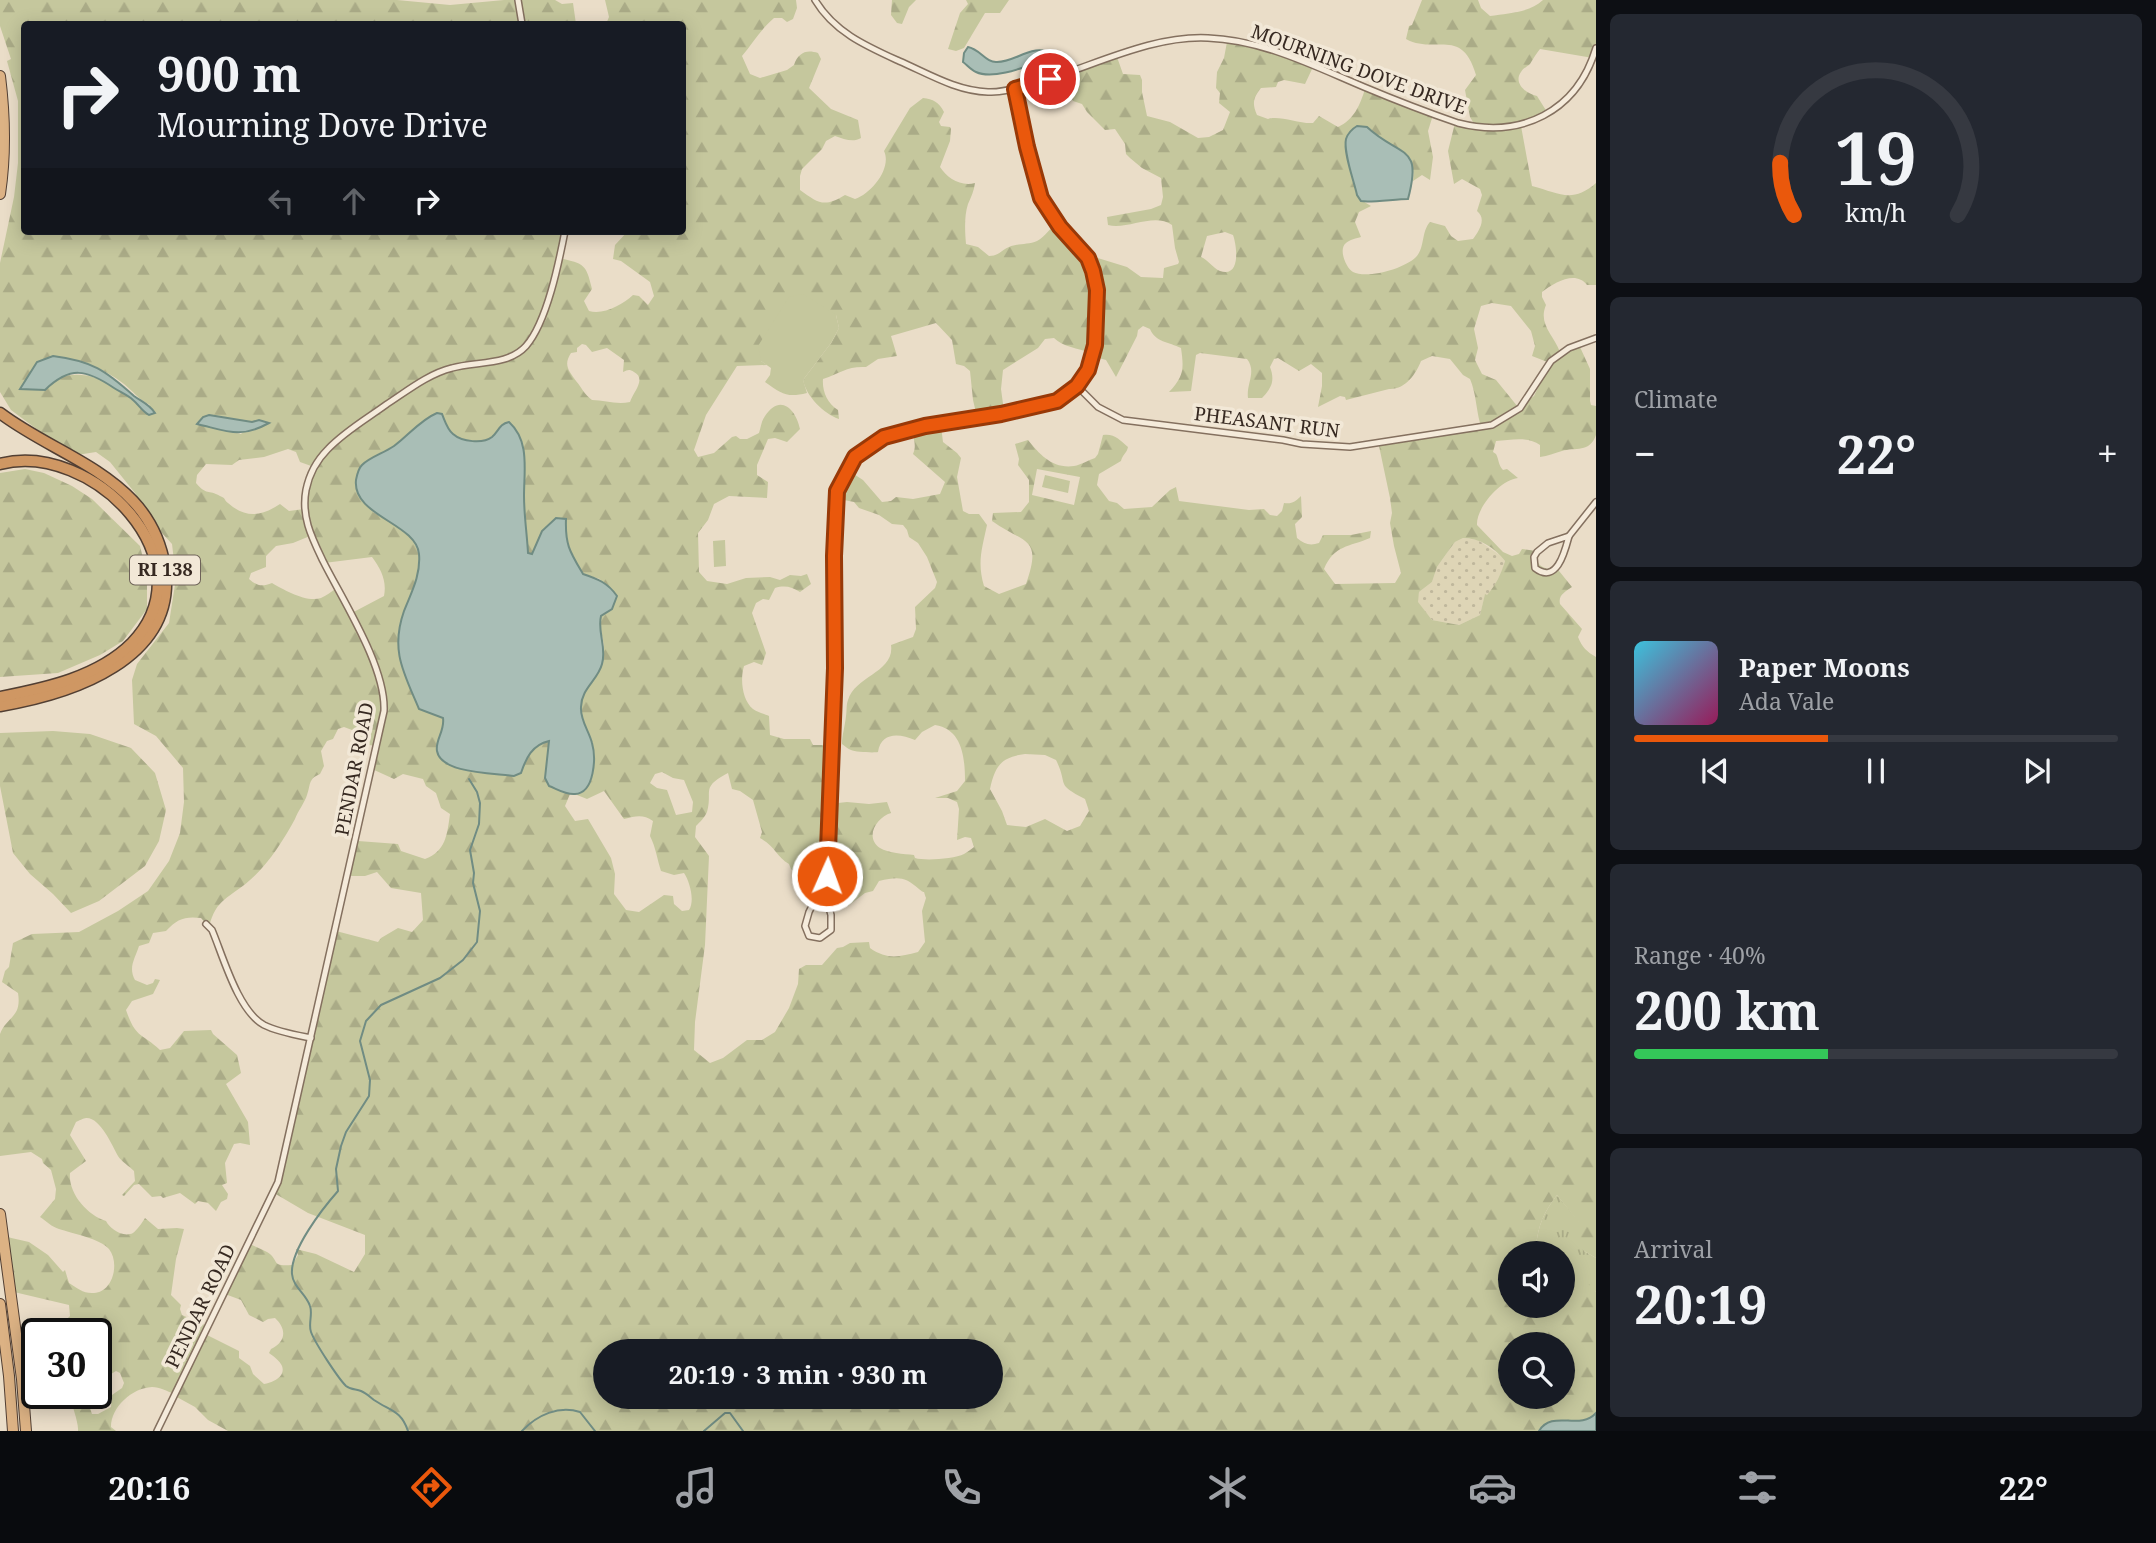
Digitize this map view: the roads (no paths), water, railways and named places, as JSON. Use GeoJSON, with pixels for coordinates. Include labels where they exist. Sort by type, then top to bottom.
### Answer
{"type":"FeatureCollection","features":[{"type":"Feature","properties":{"kind":"highway"},"geometry":{"type":"LineString","coordinates":[[0,76],[5,148],[0,194]]}},
{"type":"Feature","properties":{"kind":"highway","name":"RI 138"},"geometry":{"type":"LineString","coordinates":[[0,413],[103,476],[133,501],[148,522],[159,545],[166,587],[155,625],[147,639],[126,658],[75,687],[0,706]]}},
{"type":"Feature","properties":{"kind":"highway"},"geometry":{"type":"LineString","coordinates":[[0,464],[22,460],[55,465],[93,482],[118,499],[135,517],[147,538],[155,564],[157,584],[152,610],[143,628],[131,644],[112,659],[61,683],[0,697]]}},
{"type":"Feature","properties":{"kind":"highway"},"geometry":{"type":"LineString","coordinates":[[0,1214],[20,1360],[26,1431]]}},
{"type":"Feature","properties":{"kind":"highway"},"geometry":{"type":"LineString","coordinates":[[0,1304],[13,1431]]}},
{"type":"Feature","properties":{"kind":"street"},"geometry":{"type":"LineString","coordinates":[[518,0],[522,21]]}},
{"type":"Feature","properties":{"kind":"street","name":"MOURNING DOVE DRIVE"},"geometry":{"type":"LineString","coordinates":[[815,0],[833,24],[853,39],[932,76],[973,90],[994,92],[1015,89],[1124,53],[1167,42],[1193,38],[1220,39],[1248,44],[1294,58],[1476,128],[1500,129],[1517,126],[1536,119],[1566,100],[1587,71],[1596,48]]}},
{"type":"Feature","properties":{"kind":"street"},"geometry":{"type":"LineString","coordinates":[[823,886],[831,915],[831,930],[820,939],[809,936],[805,926],[827,876],[835,668],[834,556],[837,491],[855,457],[884,437],[925,426],[1001,414],[1057,401],[1077,386],[1088,370],[1095,345],[1097,290],[1093,271],[1088,258],[1060,227],[1041,198],[1015,89]]}},
{"type":"Feature","properties":{"kind":"street","name":"PENDAR ROAD"},"geometry":{"type":"LineString","coordinates":[[157,1431],[278,1182],[385,702],[383,689],[365,644],[307,527],[305,494],[309,481],[315,466],[329,447],[410,388],[445,370],[502,360],[525,347],[535,333],[545,308],[564,235]]}},
{"type":"Feature","properties":{"kind":"street","name":"PHEASANT RUN"},"geometry":{"type":"LineString","coordinates":[[1077,386],[1098,407],[1123,420],[1302,444],[1350,447],[1492,425],[1520,408],[1551,361],[1569,348],[1596,338]]}},
{"type":"Feature","properties":{"kind":"street"},"geometry":{"type":"LineString","coordinates":[[1569,536],[1548,543],[1536,552],[1533,563],[1535,568],[1541,572],[1554,571],[1563,558],[1569,536],[1596,502]]}},
{"type":"Feature","properties":{"kind":"street"},"geometry":{"type":"LineString","coordinates":[[206,924],[212,930],[240,996],[255,1019],[265,1026],[311,1038]]}},
{"type":"Feature","properties":{"kind":"waterway"},"geometry":{"type":"LineString","coordinates":[[408,1431],[398,1415],[363,1392],[346,1386],[332,1368],[311,1332],[310,1306],[292,1274],[296,1253],[302,1242],[338,1191],[336,1169],[341,1146],[346,1132],[369,1096],[370,1080],[360,1041],[366,1021],[381,1005],[440,978],[463,960],[477,942],[480,911],[473,883],[470,850],[479,824],[480,803],[469,779]]}},
{"type":"Feature","properties":{"kind":"waterway"},"geometry":{"type":"LineString","coordinates":[[522,1431],[541,1416],[564,1410],[580,1412],[595,1431]]}},
{"type":"Feature","properties":{"kind":"waterway"},"geometry":{"type":"LineString","coordinates":[[704,1431],[725,1413],[730,1413],[743,1431]]}}]}
